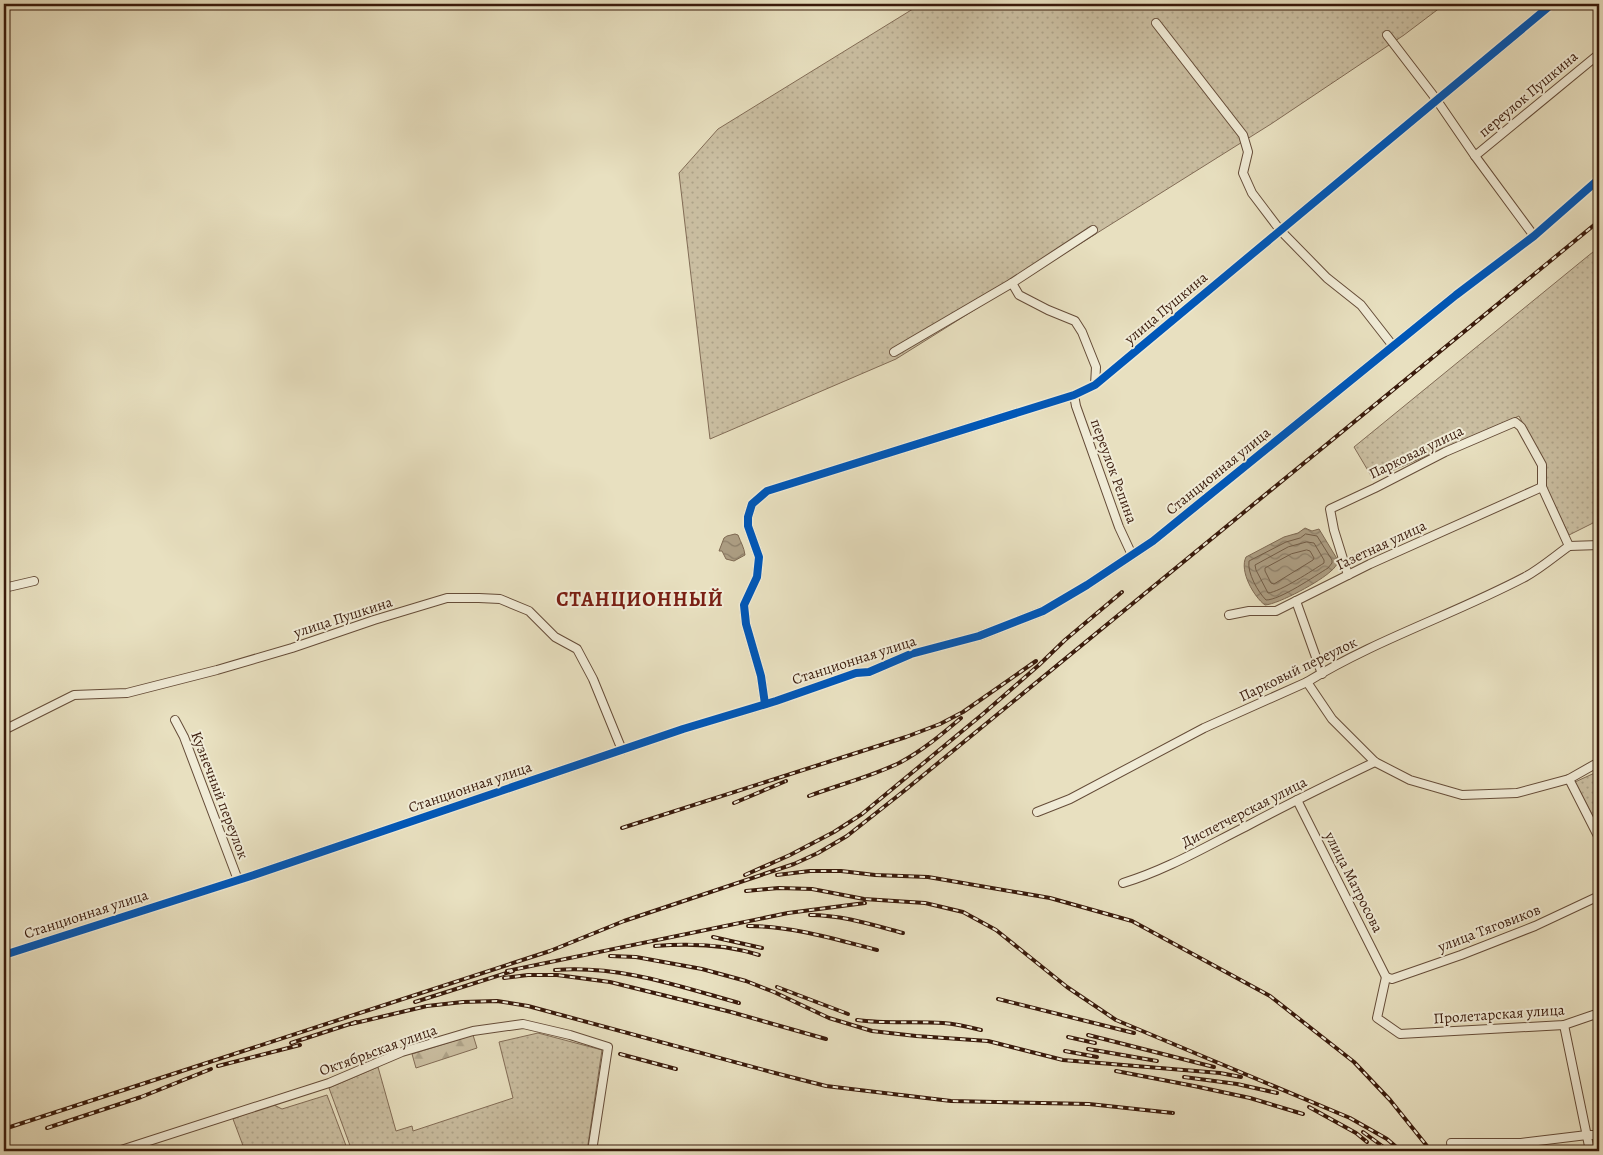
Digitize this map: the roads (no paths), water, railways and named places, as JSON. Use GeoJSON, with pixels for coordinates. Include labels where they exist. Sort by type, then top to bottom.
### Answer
{"type":"FeatureCollection","features":[{"type":"Feature","properties":{"kind":"street","name":"улица Пушкина"},"geometry":{"type":"LineString","coordinates":[[765,704],[761,676],[746,624],[744,605],[757,577],[759,557],[748,526],[748,517],[752,504],[767,491],[1074,395],[1095,385],[1552,4]]}},
{"type":"Feature","properties":{"kind":"street"},"geometry":{"type":"LineString","coordinates":[[1156,22],[1243,135],[1248,152],[1243,173],[1252,193],[1280,230],[1327,278],[1361,305],[1393,346]]}},
{"type":"Feature","properties":{"kind":"street"},"geometry":{"type":"LineString","coordinates":[[1387,35],[1436,99],[1534,236]]}},
{"type":"Feature","properties":{"kind":"street","name":"переулок Пушкина"},"geometry":{"type":"LineString","coordinates":[[1475,156],[1599,54]]}},
{"type":"Feature","properties":{"kind":"street","name":"Станционная улица"},"geometry":{"type":"LineString","coordinates":[[4,954],[238,880],[856,673],[869,672],[911,654],[979,636],[1043,611],[1154,541],[1393,346],[1534,236],[1599,179]]}},
{"type":"Feature","properties":{"kind":"street"},"geometry":{"type":"LineString","coordinates":[[894,352],[1012,283],[1093,230]]}},
{"type":"Feature","properties":{"kind":"street"},"geometry":{"type":"LineString","coordinates":[[1012,283],[1020,296],[1075,321],[1082,332],[1096,367],[1095,385]]}},
{"type":"Feature","properties":{"kind":"street","name":"переулок Репина"},"geometry":{"type":"LineString","coordinates":[[1074,395],[1076,406],[1119,527],[1132,555]]}},
{"type":"Feature","properties":{"kind":"street","name":"Парковая улица"},"geometry":{"type":"LineString","coordinates":[[1348,575],[1334,530],[1330,509],[1445,452],[1516,422],[1521,427],[1542,465],[1542,488]]}},
{"type":"Feature","properties":{"kind":"street"},"geometry":{"type":"LineString","coordinates":[[1542,488],[1569,546],[1599,546]]}},
{"type":"Feature","properties":{"kind":"street","name":"Газетная улица"},"geometry":{"type":"LineString","coordinates":[[1229,614],[1249,611],[1276,611],[1348,575],[1542,488]]}},
{"type":"Feature","properties":{"kind":"street","name":"Парковый переулок"},"geometry":{"type":"LineString","coordinates":[[1037,812],[1070,799],[1204,728],[1308,682],[1402,634],[1526,576],[1569,546]]}},
{"type":"Feature","properties":{"kind":"street"},"geometry":{"type":"LineString","coordinates":[[4,588],[34,581]]}},
{"type":"Feature","properties":{"kind":"street","name":"улица Пушкина"},"geometry":{"type":"LineString","coordinates":[[4,730],[74,695],[127,693],[292,648],[447,598],[479,598],[500,599],[529,611],[555,637],[577,649],[593,679],[622,750]]}},
{"type":"Feature","properties":{"kind":"street"},"geometry":{"type":"LineString","coordinates":[[1296,601],[1322,674]]}},
{"type":"Feature","properties":{"kind":"street"},"geometry":{"type":"LineString","coordinates":[[1308,682],[1332,719],[1375,762],[1410,780],[1462,795],[1517,793],[1569,779],[1599,762]]}},
{"type":"Feature","properties":{"kind":"street","name":"Кузнечный переулок"},"geometry":{"type":"LineString","coordinates":[[176,720],[238,880]]}},
{"type":"Feature","properties":{"kind":"street","name":"Диспетчерская улица"},"geometry":{"type":"LineString","coordinates":[[1123,883],[1142,878],[1169,866],[1375,762]]}},
{"type":"Feature","properties":{"kind":"street"},"geometry":{"type":"LineString","coordinates":[[1569,779],[1599,838]]}},
{"type":"Feature","properties":{"kind":"street","name":"улица Матросова"},"geometry":{"type":"LineString","coordinates":[[1297,800],[1386,977]]}},
{"type":"Feature","properties":{"kind":"street","name":"улица Тяговиков"},"geometry":{"type":"LineString","coordinates":[[1386,977],[1392,979],[1461,955],[1535,926],[1599,896]]}},
{"type":"Feature","properties":{"kind":"street","name":"Пролетарская улица"},"geometry":{"type":"LineString","coordinates":[[1386,977],[1377,1018],[1400,1034],[1564,1025],[1599,1013]]}},
{"type":"Feature","properties":{"kind":"street","name":"Октябрьская улица"},"geometry":{"type":"LineString","coordinates":[[118,1151],[329,1083],[402,1052],[473,1031],[522,1024],[570,1035],[608,1047],[592,1151]]}},
{"type":"Feature","properties":{"kind":"street"},"geometry":{"type":"LineString","coordinates":[[1564,1025],[1590,1151]]}},
{"type":"Feature","properties":{"kind":"street"},"geometry":{"type":"LineString","coordinates":[[1452,1143],[1520,1143],[1599,1135]]}},
{"type":"Feature","properties":{"kind":"water"},"geometry":{"type":"Polygon","coordinates":[[[1305,528],[1312,531],[1319,529],[1339,562],[1326,575],[1309,586],[1280,601],[1265,605],[1252,590],[1246,576],[1244,563],[1246,557],[1305,528]]]}},
{"type":"Feature","properties":{"kind":"water"},"geometry":{"type":"Polygon","coordinates":[[[735,534],[738,535],[745,555],[734,561],[726,559],[722,551],[719,551],[724,538],[735,534]]]}},
{"type":"Feature","properties":{"kind":"railway"},"geometry":{"type":"LineString","coordinates":[[4,1129],[550,951],[624,921],[794,864],[818,853],[847,836],[904,791],[1599,221]]}},
{"type":"Feature","properties":{"kind":"railway"},"geometry":{"type":"LineString","coordinates":[[745,875],[790,855],[834,832],[862,814],[984,713],[1122,592]]}},
{"type":"Feature","properties":{"kind":"railway"},"geometry":{"type":"LineString","coordinates":[[622,828],[906,737],[940,724],[963,712],[1036,661]]}},
{"type":"Feature","properties":{"kind":"railway"},"geometry":{"type":"LineString","coordinates":[[809,796],[899,763],[939,737],[961,718]]}},
{"type":"Feature","properties":{"kind":"railway"},"geometry":{"type":"LineString","coordinates":[[734,803],[786,781]]}},
{"type":"Feature","properties":{"kind":"railway"},"geometry":{"type":"LineString","coordinates":[[777,875],[810,871],[841,871],[875,875],[928,877],[1050,898],[1132,921],[1270,996],[1354,1062],[1390,1100],[1431,1151]]}},
{"type":"Feature","properties":{"kind":"railway"},"geometry":{"type":"LineString","coordinates":[[746,891],[779,888],[812,889],[864,899],[925,903],[963,912],[996,930],[1067,987],[1116,1020],[1350,1118],[1387,1139],[1401,1151]]}},
{"type":"Feature","properties":{"kind":"railway"},"geometry":{"type":"LineString","coordinates":[[507,971],[788,913],[865,903]]}},
{"type":"Feature","properties":{"kind":"railway"},"geometry":{"type":"LineString","coordinates":[[810,915],[846,919],[903,933]]}},
{"type":"Feature","properties":{"kind":"railway"},"geometry":{"type":"LineString","coordinates":[[748,926],[781,928],[877,950]]}},
{"type":"Feature","properties":{"kind":"railway"},"geometry":{"type":"LineString","coordinates":[[713,937],[762,948]]}},
{"type":"Feature","properties":{"kind":"railway"},"geometry":{"type":"LineString","coordinates":[[655,946],[708,945],[759,955]]}},
{"type":"Feature","properties":{"kind":"railway"},"geometry":{"type":"LineString","coordinates":[[610,956],[636,957],[702,969],[746,981],[829,1018],[872,1031],[988,1041],[1063,1060],[1220,1073],[1241,1077]]}},
{"type":"Feature","properties":{"kind":"railway"},"geometry":{"type":"LineString","coordinates":[[555,970],[579,969],[626,974],[648,978],[739,1003]]}},
{"type":"Feature","properties":{"kind":"railway"},"geometry":{"type":"LineString","coordinates":[[415,1002],[513,971]]}},
{"type":"Feature","properties":{"kind":"railway"},"geometry":{"type":"LineString","coordinates":[[504,978],[528,975],[557,975],[610,982],[731,1012],[826,1039]]}},
{"type":"Feature","properties":{"kind":"railway"},"geometry":{"type":"LineString","coordinates":[[777,987],[848,1014]]}},
{"type":"Feature","properties":{"kind":"railway"},"geometry":{"type":"LineString","coordinates":[[998,999],[1134,1033]]}},
{"type":"Feature","properties":{"kind":"railway"},"geometry":{"type":"LineString","coordinates":[[351,1024],[427,1006],[497,1001],[528,1006],[826,1086],[951,1101],[1089,1104],[1173,1113]]}},
{"type":"Feature","properties":{"kind":"railway"},"geometry":{"type":"LineString","coordinates":[[857,1020],[943,1023],[981,1030]]}},
{"type":"Feature","properties":{"kind":"railway"},"geometry":{"type":"LineString","coordinates":[[291,1043],[356,1022]]}},
{"type":"Feature","properties":{"kind":"railway"},"geometry":{"type":"LineString","coordinates":[[1088,1035],[1214,1067]]}},
{"type":"Feature","properties":{"kind":"railway"},"geometry":{"type":"LineString","coordinates":[[1068,1037],[1095,1043]]}},
{"type":"Feature","properties":{"kind":"railway"},"geometry":{"type":"LineString","coordinates":[[218,1066],[300,1045]]}},
{"type":"Feature","properties":{"kind":"railway"},"geometry":{"type":"LineString","coordinates":[[1088,1049],[1157,1061]]}},
{"type":"Feature","properties":{"kind":"railway"},"geometry":{"type":"LineString","coordinates":[[1065,1051],[1097,1057]]}},
{"type":"Feature","properties":{"kind":"railway"},"geometry":{"type":"LineString","coordinates":[[620,1054],[676,1069]]}},
{"type":"Feature","properties":{"kind":"railway"},"geometry":{"type":"LineString","coordinates":[[47,1128],[141,1097],[211,1069]]}},
{"type":"Feature","properties":{"kind":"railway"},"geometry":{"type":"LineString","coordinates":[[1116,1071],[1250,1098],[1303,1114]]}},
{"type":"Feature","properties":{"kind":"railway"},"geometry":{"type":"LineString","coordinates":[[1184,1077],[1237,1084],[1277,1093]]}},
{"type":"Feature","properties":{"kind":"railway"},"geometry":{"type":"LineString","coordinates":[[1309,1107],[1356,1133],[1367,1142]]}},
{"type":"Feature","properties":{"kind":"railway"},"geometry":{"type":"LineString","coordinates":[[1363,1132],[1389,1151]]}},
{"type":"Feature","properties":{"kind":"district","name":"СТАНЦИОННЫЙ"},"geometry":{"type":"Point","coordinates":[640,599]}}]}
